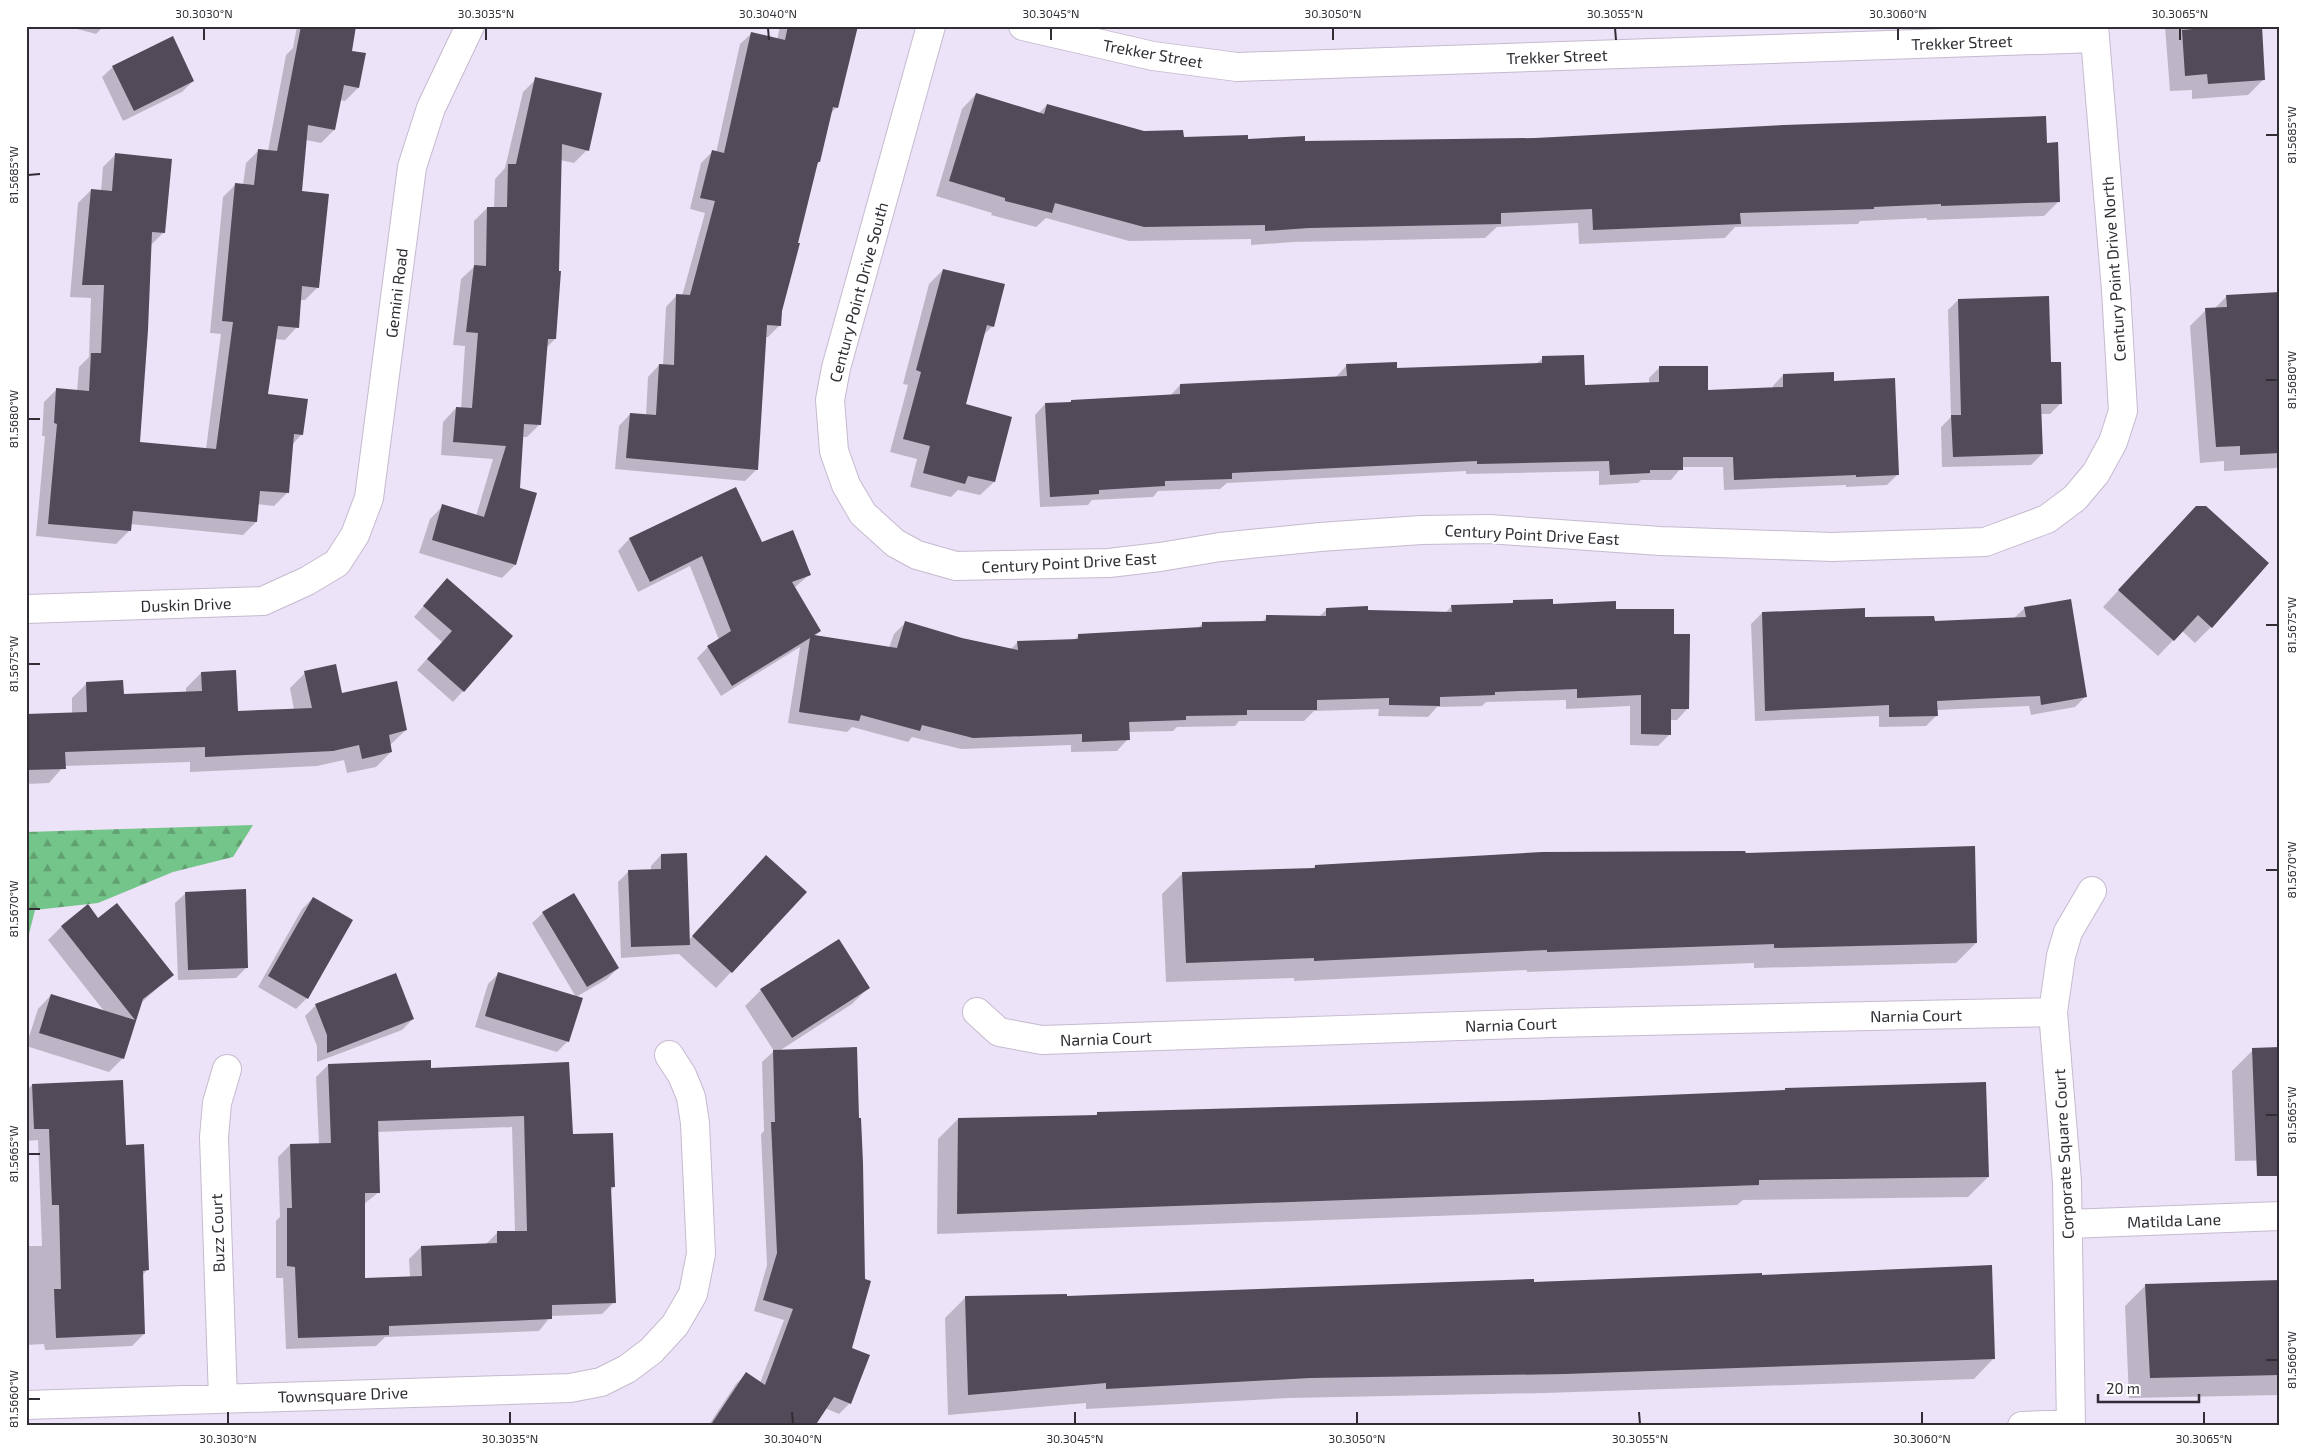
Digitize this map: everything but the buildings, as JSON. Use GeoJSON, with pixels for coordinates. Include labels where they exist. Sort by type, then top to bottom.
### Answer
{"type":"FeatureCollection","features":[{"type":"Feature","properties":{"kind":"street","name":"Gemini Road"},"geometry":{"type":"LineString","coordinates":[[337,562],[355,535],[369,498],[412,167],[431,108],[470,26]]}},
{"type":"Feature","properties":{"kind":"street","name":"Century Point Drive South"},"geometry":{"type":"LineString","coordinates":[[895,543],[863,514],[846,485],[834,452],[830,400],[836,368],[931,26]]}},
{"type":"Feature","properties":{"kind":"street","name":"Trekker Street"},"geometry":{"type":"LineString","coordinates":[[1023,26],[1153,56],[1236,67],[2094,32]]}},
{"type":"Feature","properties":{"kind":"street","name":"Century Point Drive North"},"geometry":{"type":"LineString","coordinates":[[2075,498],[2096,473],[2113,442],[2123,411],[2116,290],[2094,32]]}},
{"type":"Feature","properties":{"kind":"street","name":"Century Point Drive East"},"geometry":{"type":"LineString","coordinates":[[895,543],[917,555],[956,566],[982,568],[1109,563],[1160,558],[1220,547],[1320,537],[1421,530],[1489,529],[1660,541],[1832,547],[1984,542],[2008,535],[2047,519],[2075,498]]}},
{"type":"Feature","properties":{"kind":"street","name":"Duskin Drive"},"geometry":{"type":"LineString","coordinates":[[26,609],[263,601],[307,581],[337,562]]}},
{"type":"Feature","properties":{"kind":"street","name":"Corporate Square Court"},"geometry":{"type":"LineString","coordinates":[[2071,1425],[2067,1182],[2053,1012],[2061,956],[2068,932],[2092,891]]}},
{"type":"Feature","properties":{"kind":"street","name":"Narnia Court"},"geometry":{"type":"LineString","coordinates":[[977,1012],[999,1032],[1042,1040],[1551,1023],[2053,1012]]}},
{"type":"Feature","properties":{"kind":"street","name":"Townsquare Drive"},"geometry":{"type":"LineString","coordinates":[[26,1405],[570,1388],[600,1382],[627,1369],[651,1351],[675,1325],[693,1294],[700,1254],[695,1123],[691,1097],[682,1075],[669,1054]]}},
{"type":"Feature","properties":{"kind":"street","name":"Buzz Court"},"geometry":{"type":"LineString","coordinates":[[223,1398],[214,1137],[217,1103],[227,1069]]}},
{"type":"Feature","properties":{"kind":"street","name":"Matilda Lane"},"geometry":{"type":"LineString","coordinates":[[2068,1224],[2280,1216]]}},
{"type":"Feature","properties":{"kind":"street"},"geometry":{"type":"LineString","coordinates":[[2022,1426],[2071,1425]]}},
{"type":"Feature","properties":{"kind":"green space"},"geometry":{"type":"Polygon","coordinates":[[[253,825],[233,857],[173,872],[98,903],[35,910],[26,946],[26,832],[253,825]]]}}]}
